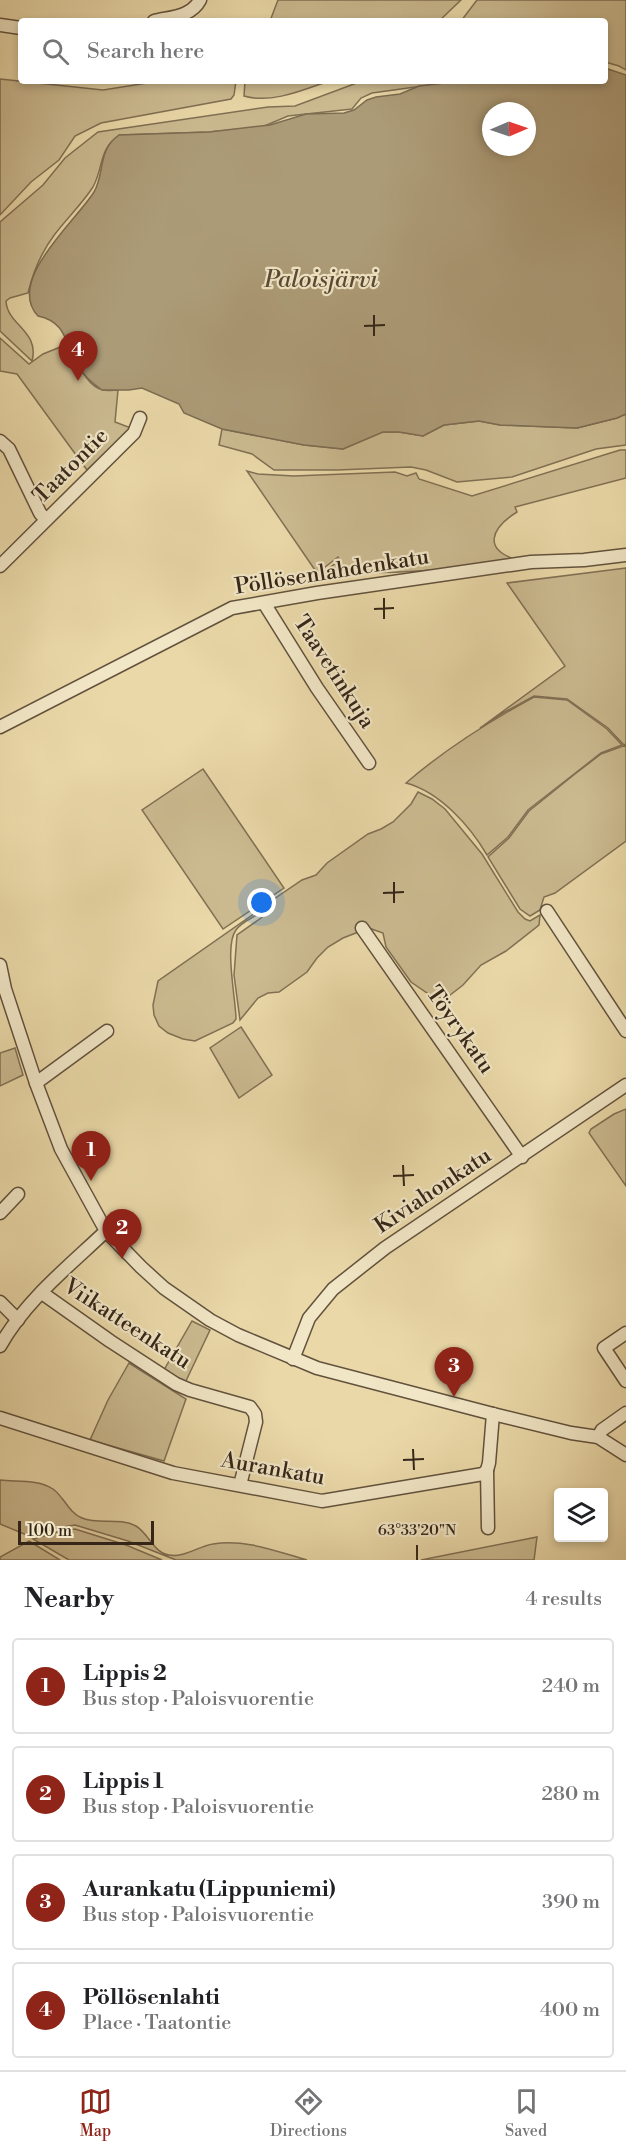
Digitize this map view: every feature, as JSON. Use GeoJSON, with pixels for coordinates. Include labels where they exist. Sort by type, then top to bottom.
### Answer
{"type":"FeatureCollection","features":[{"type":"Feature","properties":{"kind":"street"},"geometry":{"type":"LineString","coordinates":[[168,18],[193,10],[200,0]]}},
{"type":"Feature","properties":{"kind":"street"},"geometry":{"type":"LineString","coordinates":[[0,25],[18,28]]}},
{"type":"Feature","properties":{"kind":"street","name":"Taatontie"},"geometry":{"type":"LineString","coordinates":[[0,567],[134,433],[140,418]]}},
{"type":"Feature","properties":{"kind":"street"},"geometry":{"type":"LineString","coordinates":[[0,441],[9,449],[40,513],[46,520]]}},
{"type":"Feature","properties":{"kind":"street","name":"Pöllösenlahdenkatu"},"geometry":{"type":"LineString","coordinates":[[0,727],[232,608],[317,593],[531,562],[584,560],[626,555]]}},
{"type":"Feature","properties":{"kind":"street","name":"Taavetinkuja"},"geometry":{"type":"LineString","coordinates":[[264,603],[317,688],[369,763]]}},
{"type":"Feature","properties":{"kind":"street"},"geometry":{"type":"LineString","coordinates":[[547,910],[626,1031]]}},
{"type":"Feature","properties":{"kind":"street","name":"Töyrykatu"},"geometry":{"type":"LineString","coordinates":[[362,928],[522,1157]]}},
{"type":"Feature","properties":{"kind":"street"},"geometry":{"type":"LineString","coordinates":[[0,965],[3,990],[61,1149],[106,1230],[141,1267],[187,1304],[238,1335],[317,1368],[493,1414],[571,1433],[598,1437],[626,1455]]}},
{"type":"Feature","properties":{"kind":"street"},"geometry":{"type":"LineString","coordinates":[[36,1083],[107,1031]]}},
{"type":"Feature","properties":{"kind":"street","name":"Kiviahonkatu"},"geometry":{"type":"LineString","coordinates":[[293,1359],[309,1318],[333,1290],[385,1248],[626,1085]]}},
{"type":"Feature","properties":{"kind":"street"},"geometry":{"type":"LineString","coordinates":[[0,1213],[18,1194]]}},
{"type":"Feature","properties":{"kind":"street"},"geometry":{"type":"LineString","coordinates":[[0,1346],[18,1320],[42,1293],[106,1230]]}},
{"type":"Feature","properties":{"kind":"street","name":"Viikatteenkatu"},"geometry":{"type":"LineString","coordinates":[[42,1293],[176,1384],[250,1407],[255,1414],[256,1422],[240,1485]]}},
{"type":"Feature","properties":{"kind":"street"},"geometry":{"type":"LineString","coordinates":[[0,1302],[18,1320]]}},
{"type":"Feature","properties":{"kind":"street"},"geometry":{"type":"LineString","coordinates":[[626,1333],[604,1348],[626,1381]]}},
{"type":"Feature","properties":{"kind":"street"},"geometry":{"type":"LineString","coordinates":[[598,1437],[602,1430],[626,1413]]}},
{"type":"Feature","properties":{"kind":"street"},"geometry":{"type":"LineString","coordinates":[[488,1528],[487,1470],[493,1414]]}},
{"type":"Feature","properties":{"kind":"street","name":"Aurankatu"},"geometry":{"type":"LineString","coordinates":[[0,1418],[174,1473],[313,1500],[330,1501],[476,1476],[487,1470]]}},
{"type":"Feature","properties":{"kind":"shaded area"},"geometry":{"type":"Polygon","coordinates":[[[278,0],[461,0],[442,18],[271,18],[278,0]]]}},
{"type":"Feature","properties":{"kind":"shaded area"},"geometry":{"type":"Polygon","coordinates":[[[477,0],[626,0],[626,70],[608,63],[608,18],[463,18],[477,0]]]}},
{"type":"Feature","properties":{"kind":"shaded area"},"geometry":{"type":"Polygon","coordinates":[[[0,79],[18,81],[18,84],[47,84],[103,90],[141,84],[236,84],[231,99],[101,123],[75,136],[59,160],[31,182],[0,215],[0,79]]]}},
{"type":"Feature","properties":{"kind":"shaded area"},"geometry":{"type":"Polygon","coordinates":[[[245,84],[321,84],[276,97],[244,96],[245,84]]]}},
{"type":"Feature","properties":{"kind":"shaded area"},"geometry":{"type":"Polygon","coordinates":[[[354,84],[437,84],[372,93],[361,98],[352,109],[288,116],[262,127],[209,132],[120,135],[108,146],[93,187],[46,247],[35,270],[28,293],[6,301],[12,316],[28,335],[33,351],[32,361],[0,331],[0,222],[43,185],[65,158],[98,132],[268,107],[295,106],[354,84]]]}},
{"type":"Feature","properties":{"kind":"shaded area"},"geometry":{"type":"Polygon","coordinates":[[[0,338],[29,364],[43,354],[68,344],[91,383],[103,390],[118,390],[115,422],[131,428],[87,470],[17,374],[0,371],[0,338]]]}},
{"type":"Feature","properties":{"kind":"shaded area"},"geometry":{"type":"Polygon","coordinates":[[[626,414],[626,445],[596,449],[512,477],[457,482],[411,467],[274,470],[252,454],[219,445],[222,429],[304,445],[343,449],[382,432],[423,436],[444,425],[479,421],[500,425],[577,428],[626,414]]]}},
{"type":"Feature","properties":{"kind":"shaded area"},"geometry":{"type":"Polygon","coordinates":[[[626,450],[626,478],[515,507],[517,512],[501,525],[494,538],[499,551],[518,560],[422,571],[374,573],[325,571],[340,560],[338,557],[320,571],[315,570],[247,471],[258,474],[294,476],[395,472],[407,476],[416,473],[419,479],[472,496],[626,450]]]}},
{"type":"Feature","properties":{"kind":"shaded area"},"geometry":{"type":"Polygon","coordinates":[[[626,568],[626,744],[624,745],[608,728],[567,699],[534,696],[480,728],[565,666],[507,583],[626,568]]]}},
{"type":"Feature","properties":{"kind":"shaded area"},"geometry":{"type":"Polygon","coordinates":[[[534,697],[567,700],[607,729],[622,745],[601,753],[528,810],[508,837],[487,855],[463,822],[442,802],[419,787],[406,783],[468,737],[534,697]]]}},
{"type":"Feature","properties":{"kind":"shaded area"},"geometry":{"type":"Polygon","coordinates":[[[626,745],[626,841],[555,893],[544,897],[540,910],[530,916],[520,909],[488,857],[509,838],[529,811],[601,754],[626,745]]]}},
{"type":"Feature","properties":{"kind":"shaded area"},"geometry":{"type":"Polygon","coordinates":[[[203,769],[284,888],[223,929],[142,810],[203,769]]]}},
{"type":"Feature","properties":{"kind":"shaded area"},"geometry":{"type":"Polygon","coordinates":[[[418,792],[445,809],[482,854],[518,912],[530,921],[540,915],[539,925],[506,951],[481,965],[463,985],[445,999],[430,995],[411,982],[386,947],[383,933],[360,922],[358,925],[361,931],[328,947],[307,972],[279,992],[268,993],[258,998],[240,1020],[234,975],[237,935],[261,918],[270,909],[274,899],[302,880],[316,875],[327,863],[368,834],[393,822],[411,804],[418,792]]]}},
{"type":"Feature","properties":{"kind":"shaded area"},"geometry":{"type":"Polygon","coordinates":[[[268,904],[261,912],[239,926],[233,937],[231,960],[236,1019],[233,1023],[195,1041],[168,1033],[159,1026],[153,1005],[158,981],[268,904]]]}},
{"type":"Feature","properties":{"kind":"shaded area"},"geometry":{"type":"Polygon","coordinates":[[[241,1027],[272,1075],[239,1098],[210,1048],[241,1027]]]}},
{"type":"Feature","properties":{"kind":"shaded area"},"geometry":{"type":"Polygon","coordinates":[[[15,1048],[23,1075],[0,1086],[0,1053],[15,1048]]]}},
{"type":"Feature","properties":{"kind":"shaded area"},"geometry":{"type":"Polygon","coordinates":[[[626,1109],[626,1186],[589,1133],[591,1129],[614,1114],[626,1109]]]}},
{"type":"Feature","properties":{"kind":"shaded area"},"geometry":{"type":"Polygon","coordinates":[[[192,1321],[210,1330],[185,1383],[164,1370],[192,1321]]]}},
{"type":"Feature","properties":{"kind":"shaded area"},"geometry":{"type":"Polygon","coordinates":[[[129,1363],[186,1399],[164,1461],[90,1440],[108,1400],[129,1363]]]}},
{"type":"Feature","properties":{"kind":"shaded area"},"geometry":{"type":"Polygon","coordinates":[[[0,1480],[34,1482],[47,1486],[53,1489],[70,1509],[82,1518],[123,1522],[136,1526],[164,1554],[180,1555],[208,1545],[237,1543],[307,1560],[176,1560],[128,1541],[75,1525],[29,1536],[0,1524],[0,1480]]]}},
{"type":"Feature","properties":{"kind":"shaded area"},"geometry":{"type":"Polygon","coordinates":[[[75,1529],[126,1545],[162,1560],[69,1560],[33,1539],[75,1529]]]}},
{"type":"Feature","properties":{"kind":"shaded area"},"geometry":{"type":"Polygon","coordinates":[[[537,1537],[534,1560],[421,1560],[537,1537]]]}},
{"type":"Feature","properties":{"kind":"shaded area"},"geometry":{"type":"Polygon","coordinates":[[[29,1541],[60,1560],[0,1560],[0,1557],[29,1541]]]}},
{"type":"Feature","properties":{"kind":"water","name":"Paloisjärvi"},"geometry":{"type":"Polygon","coordinates":[[[608,69],[626,75],[626,414],[577,428],[500,425],[479,421],[444,425],[423,436],[383,432],[343,449],[304,445],[222,429],[184,413],[179,404],[142,388],[102,390],[80,370],[64,335],[55,323],[38,316],[30,302],[30,286],[36,269],[94,192],[107,148],[119,135],[209,132],[270,125],[306,114],[344,113],[354,110],[367,100],[400,94],[419,86],[437,84],[608,84],[608,69]]]}},
{"type":"Feature","properties":{"kind":"place","name":"Pöllösenlahti"},"geometry":{"type":"Point","coordinates":[78,381]}},
{"type":"Feature","properties":{"kind":"place","name":"Lippis 2"},"geometry":{"type":"Point","coordinates":[91,1181]}},
{"type":"Feature","properties":{"kind":"place","name":"Lippis 1"},"geometry":{"type":"Point","coordinates":[122,1259]}},
{"type":"Feature","properties":{"kind":"place","name":"Aurankatu (Lippuniemi)"},"geometry":{"type":"Point","coordinates":[454,1397]}}]}
